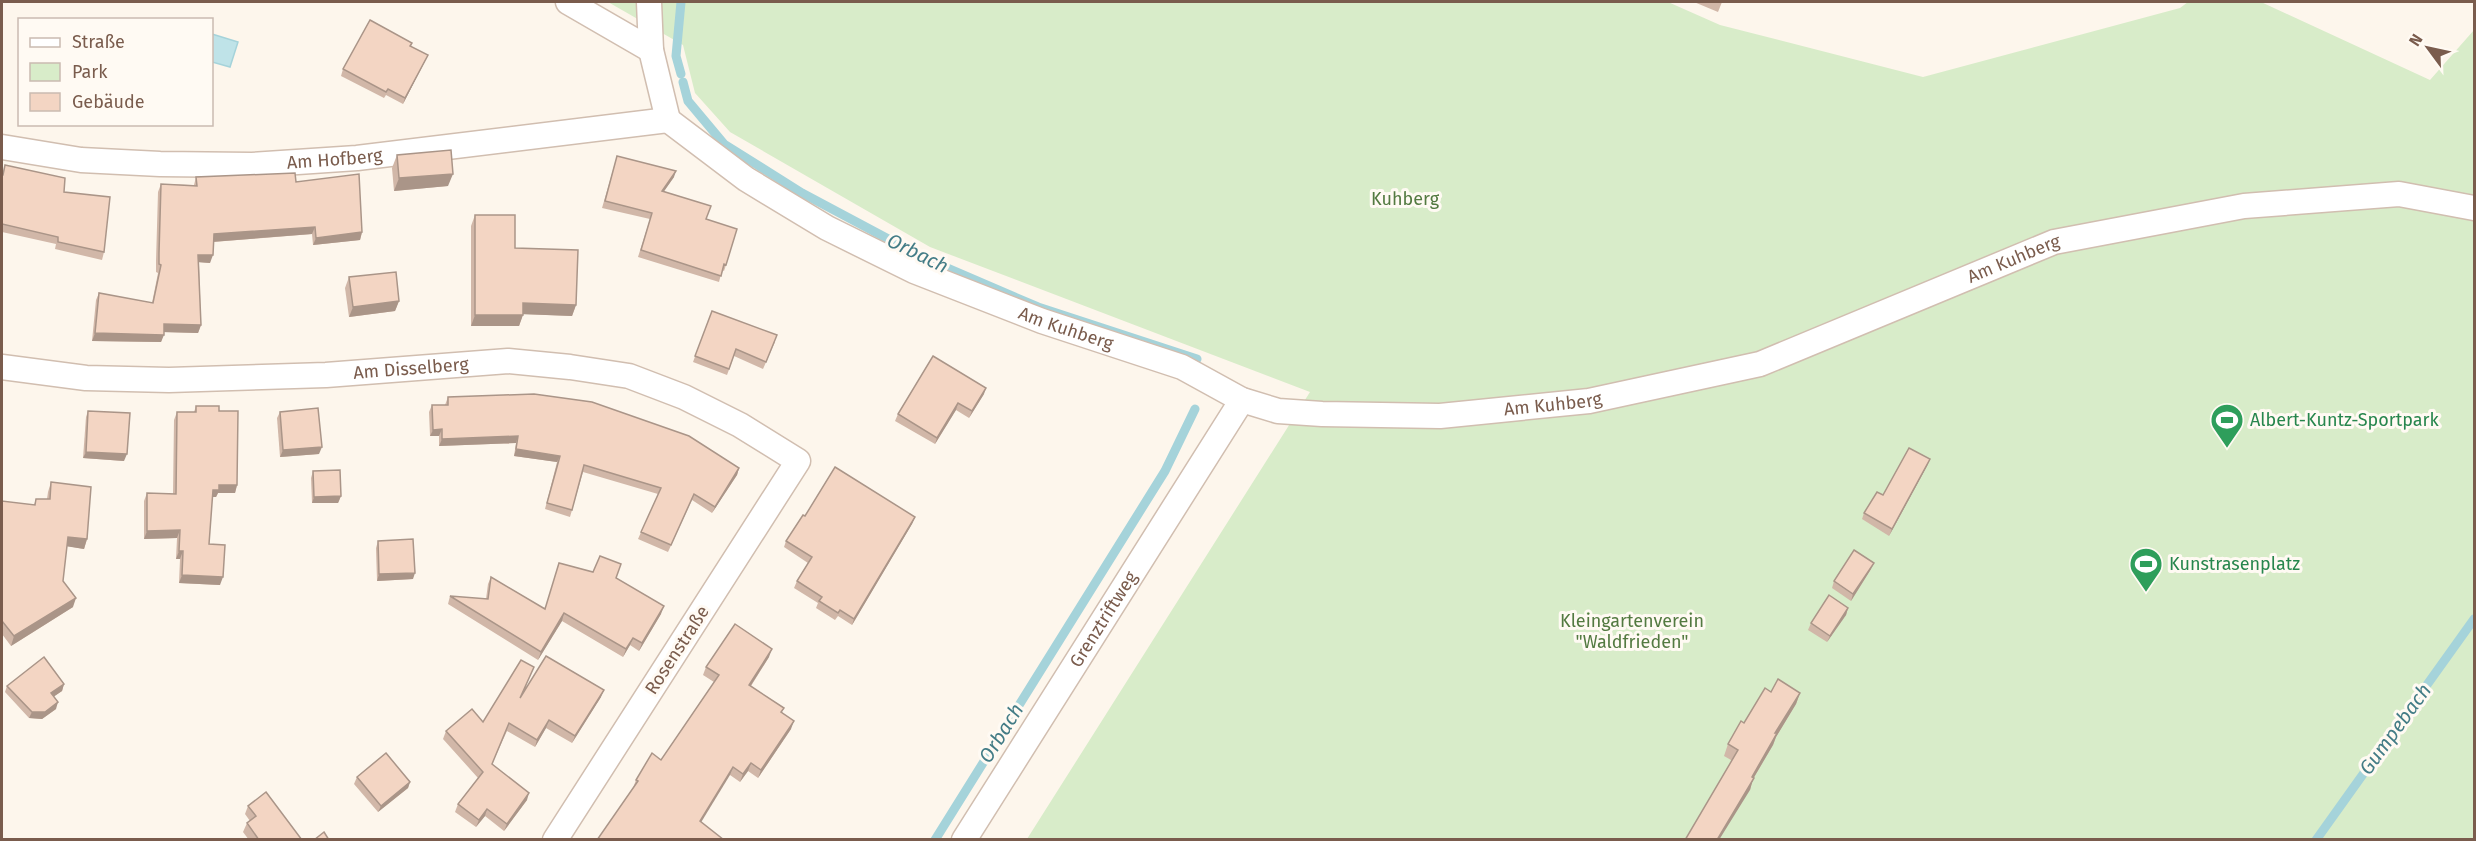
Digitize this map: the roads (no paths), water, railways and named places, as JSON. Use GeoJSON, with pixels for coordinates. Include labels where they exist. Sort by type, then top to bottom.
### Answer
{"type":"FeatureCollection","features":[{"type":"Feature","properties":{"kind":"street"},"geometry":{"type":"LineString","coordinates":[[568,2],[651,50]]}},
{"type":"Feature","properties":{"kind":"street"},"geometry":{"type":"LineString","coordinates":[[649,2],[651,50],[668,120]]}},
{"type":"Feature","properties":{"kind":"street","name":"Am Hofberg"},"geometry":{"type":"LineString","coordinates":[[2,147],[81,160],[160,165],[252,165],[357,158],[668,120]]}},
{"type":"Feature","properties":{"kind":"street","name":"Am Kuhberg"},"geometry":{"type":"LineString","coordinates":[[668,120],[746,179],[827,228],[914,271],[1042,321],[1182,367],[1242,400],[1278,411],[1440,416],[1589,401],[1760,364],[2054,242],[2244,206],[2399,194],[2475,208]]}},
{"type":"Feature","properties":{"kind":"street","name":"Am Disselberg"},"geometry":{"type":"LineString","coordinates":[[2,367],[86,378],[169,380],[326,375],[508,361],[570,367],[629,376],[684,397],[740,425],[798,460]]}},
{"type":"Feature","properties":{"kind":"street","name":"Grenztriftweg"},"geometry":{"type":"LineString","coordinates":[[964,840],[1242,400]]}},
{"type":"Feature","properties":{"kind":"street","name":"Rosenstraße"},"geometry":{"type":"LineString","coordinates":[[555,840],[798,460]]}},
{"type":"Feature","properties":{"kind":"water"},"geometry":{"type":"Polygon","coordinates":[[[213,34],[238,42],[230,67],[213,62],[213,34]]]}},
{"type":"Feature","properties":{"kind":"waterway","name":"Orbach"},"geometry":{"type":"LineString","coordinates":[[681,2],[676,56],[681,74]]}},
{"type":"Feature","properties":{"kind":"waterway","name":"Orbach"},"geometry":{"type":"LineString","coordinates":[[683,82],[688,101],[724,144],[802,193],[924,258],[1038,307],[1197,359]]}},
{"type":"Feature","properties":{"kind":"waterway","name":"Orbach"},"geometry":{"type":"LineString","coordinates":[[935,840],[1165,471],[1195,409]]}},
{"type":"Feature","properties":{"kind":"waterway","name":"Gumpebach"},"geometry":{"type":"LineString","coordinates":[[2316,840],[2474,619]]}},
{"type":"Feature","properties":{"kind":"place","name":"Albert-Kuntz-Sportpark"},"geometry":{"type":"Point","coordinates":[2227,449]}},
{"type":"Feature","properties":{"kind":"place","name":"Kunstrasenplatz"},"geometry":{"type":"Point","coordinates":[2146,593]}},
{"type":"Feature","properties":{"kind":"park label","name":"Kuhberg"},"geometry":{"type":"Point","coordinates":[1405,199]}},
{"type":"Feature","properties":{"kind":"park label","name":"Kleingartenverein \"Waldfrieden\""},"geometry":{"type":"Point","coordinates":[1632,631]}}]}
